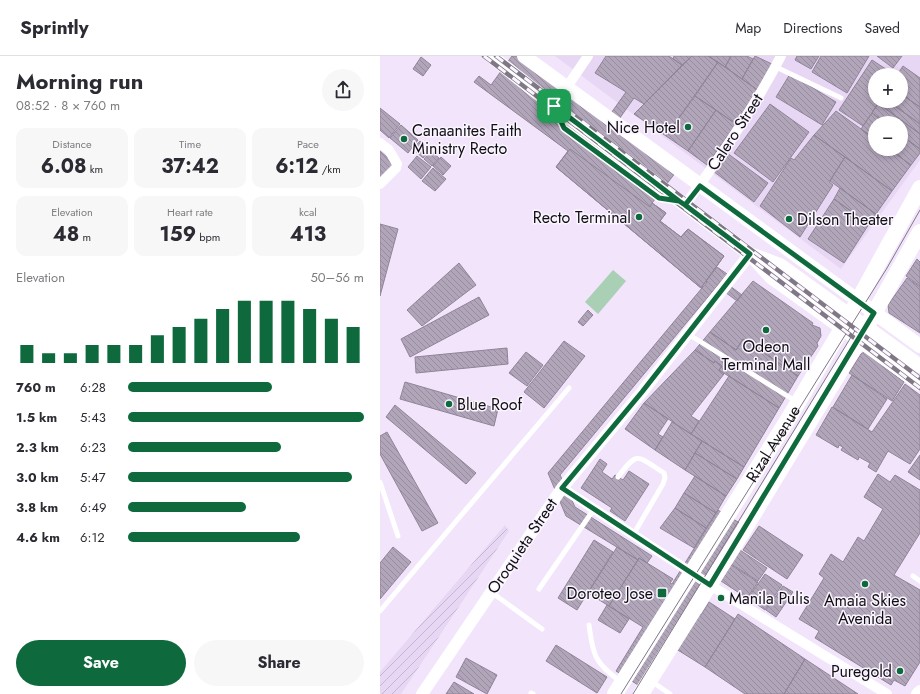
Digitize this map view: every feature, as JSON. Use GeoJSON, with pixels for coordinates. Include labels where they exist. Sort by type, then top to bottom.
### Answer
{"type":"FeatureCollection","features":[{"type":"Feature","properties":{"kind":"main road"},"geometry":{"type":"LineString","coordinates":[[491,56],[554,106],[750,254],[780,265],[920,366]]}},
{"type":"Feature","properties":{"kind":"main road"},"geometry":{"type":"LineString","coordinates":[[524,56],[700,186],[850,315],[866,326],[920,384]]}},
{"type":"Feature","properties":{"kind":"main road","name":"Rizal Avenue"},"geometry":{"type":"LineString","coordinates":[[618,688],[798,403],[850,315],[920,188]]}},
{"type":"Feature","properties":{"kind":"main road","name":"Rizal Avenue"},"geometry":{"type":"LineString","coordinates":[[641,694],[710,585],[866,326],[920,232]]}},
{"type":"Feature","properties":{"kind":"main road"},"geometry":{"type":"LineString","coordinates":[[866,326],[920,346]]}},
{"type":"Feature","properties":{"kind":"main road"},"geometry":{"type":"LineString","coordinates":[[631,669],[649,680]]}},
{"type":"Feature","properties":{"kind":"street"},"geometry":{"type":"LineString","coordinates":[[554,106],[588,56]]}},
{"type":"Feature","properties":{"kind":"street","name":"Calero Street"},"geometry":{"type":"LineString","coordinates":[[682,203],[700,186],[766,86],[781,56]]}},
{"type":"Feature","properties":{"kind":"street"},"geometry":{"type":"LineString","coordinates":[[380,143],[389,150],[397,164],[396,168],[380,184]]}},
{"type":"Feature","properties":{"kind":"street","name":"Oroquieta Street"},"geometry":{"type":"LineString","coordinates":[[422,694],[562,488],[750,254]]}},
{"type":"Feature","properties":{"kind":"street"},"geometry":{"type":"LineString","coordinates":[[562,488],[691,573],[887,694]]}},
{"type":"Feature","properties":{"kind":"street"},"geometry":{"type":"LineString","coordinates":[[917,694],[920,690]]}},
{"type":"Feature","properties":{"kind":"lane"},"geometry":{"type":"LineString","coordinates":[[776,67],[841,98]]}},
{"type":"Feature","properties":{"kind":"lane"},"geometry":{"type":"LineString","coordinates":[[687,333],[798,403]]}},
{"type":"Feature","properties":{"kind":"lane"},"geometry":{"type":"LineString","coordinates":[[380,611],[569,388]]}},
{"type":"Feature","properties":{"kind":"lane"},"geometry":{"type":"LineString","coordinates":[[618,477],[631,459],[635,458],[642,458],[664,473],[665,478],[663,484],[633,535]]}},
{"type":"Feature","properties":{"kind":"lane"},"geometry":{"type":"LineString","coordinates":[[380,482],[398,536]]}},
{"type":"Feature","properties":{"kind":"lane"},"geometry":{"type":"LineString","coordinates":[[539,589],[594,509]]}},
{"type":"Feature","properties":{"kind":"lane"},"geometry":{"type":"LineString","coordinates":[[913,576],[920,580]]}},
{"type":"Feature","properties":{"kind":"lane"},"geometry":{"type":"LineString","coordinates":[[491,592],[542,629]]}},
{"type":"Feature","properties":{"kind":"lane"},"geometry":{"type":"LineString","coordinates":[[590,625],[592,648],[601,666],[618,688]]}},
{"type":"Feature","properties":{"kind":"lane"},"geometry":{"type":"LineString","coordinates":[[649,680],[670,694]]}},
{"type":"Feature","properties":{"kind":"shaded area"},"geometry":{"type":"Polygon","coordinates":[[[555,56],[920,56],[920,160],[841,269],[555,56]]]}},
{"type":"Feature","properties":{"kind":"shaded area"},"geometry":{"type":"Polygon","coordinates":[[[505,525],[509,531],[401,694],[380,694],[380,672],[505,525]]]}},
{"type":"Feature","properties":{"kind":"green space"},"geometry":{"type":"Polygon","coordinates":[[[613,270],[626,281],[598,314],[585,302],[613,270]]]}},
{"type":"Feature","properties":{"kind":"building"},"geometry":{"type":"Polygon","coordinates":[[[512,56],[528,56],[609,116],[626,92],[595,73],[606,56],[669,56],[682,65],[644,104],[634,98],[617,122],[679,168],[652,203],[666,213],[660,221],[681,237],[688,229],[724,256],[701,288],[556,167],[568,151],[474,82],[479,76],[491,85],[512,56]]]}},
{"type":"Feature","properties":{"kind":"building"},"geometry":{"type":"Polygon","coordinates":[[[674,56],[692,56],[682,65],[673,59],[674,56]]]}},
{"type":"Feature","properties":{"kind":"building"},"geometry":{"type":"Polygon","coordinates":[[[692,56],[708,56],[718,62],[666,136],[634,114],[692,56]]]}},
{"type":"Feature","properties":{"kind":"building"},"geometry":{"type":"Polygon","coordinates":[[[708,56],[731,56],[725,67],[708,56]]]}},
{"type":"Feature","properties":{"kind":"building"},"geometry":{"type":"Polygon","coordinates":[[[731,56],[747,56],[753,59],[742,79],[725,67],[731,56]]]}},
{"type":"Feature","properties":{"kind":"building"},"geometry":{"type":"Polygon","coordinates":[[[755,56],[774,65],[759,91],[742,79],[755,56]]]}},
{"type":"Feature","properties":{"kind":"building"},"geometry":{"type":"Polygon","coordinates":[[[797,56],[819,56],[811,69],[795,60],[797,56]]]}},
{"type":"Feature","properties":{"kind":"building"},"geometry":{"type":"Polygon","coordinates":[[[821,56],[869,56],[847,93],[812,72],[821,56]]]}},
{"type":"Feature","properties":{"kind":"building"},"geometry":{"type":"Polygon","coordinates":[[[877,56],[902,56],[893,68],[877,56]]]}},
{"type":"Feature","properties":{"kind":"building"},"geometry":{"type":"Polygon","coordinates":[[[421,57],[431,65],[423,76],[413,69],[421,57]]]}},
{"type":"Feature","properties":{"kind":"building"},"geometry":{"type":"Polygon","coordinates":[[[872,60],[884,68],[868,68],[868,108],[875,108],[870,116],[868,116],[863,126],[839,110],[872,60]]]}},
{"type":"Feature","properties":{"kind":"building"},"geometry":{"type":"Polygon","coordinates":[[[718,62],[759,91],[736,124],[695,96],[718,62]]]}},
{"type":"Feature","properties":{"kind":"building"},"geometry":{"type":"Polygon","coordinates":[[[908,70],[920,78],[920,107],[908,99],[908,70]]]}},
{"type":"Feature","properties":{"kind":"building"},"geometry":{"type":"Polygon","coordinates":[[[790,74],[836,102],[822,125],[776,97],[790,74]]]}},
{"type":"Feature","properties":{"kind":"building"},"geometry":{"type":"Polygon","coordinates":[[[695,96],[716,110],[688,151],[666,136],[695,96]]]}},
{"type":"Feature","properties":{"kind":"building"},"geometry":{"type":"Polygon","coordinates":[[[908,99],[920,107],[920,124],[898,108],[908,108],[908,99]]]}},
{"type":"Feature","properties":{"kind":"building"},"geometry":{"type":"Polygon","coordinates":[[[770,104],[809,132],[773,182],[734,153],[770,104]]]}},
{"type":"Feature","properties":{"kind":"building"},"geometry":{"type":"Polygon","coordinates":[[[380,108],[400,124],[389,138],[380,130],[380,108]]]}},
{"type":"Feature","properties":{"kind":"building"},"geometry":{"type":"Polygon","coordinates":[[[875,108],[885,108],[896,116],[876,116],[872,113],[875,108]]]}},
{"type":"Feature","properties":{"kind":"building"},"geometry":{"type":"Polygon","coordinates":[[[885,108],[898,108],[920,124],[920,134],[908,125],[908,116],[896,116],[885,108]]]}},
{"type":"Feature","properties":{"kind":"building"},"geometry":{"type":"Polygon","coordinates":[[[716,110],[736,124],[707,165],[688,151],[716,110]]]}},
{"type":"Feature","properties":{"kind":"building"},"geometry":{"type":"Polygon","coordinates":[[[836,111],[868,134],[868,156],[899,156],[911,165],[892,191],[814,135],[836,111]]]}},
{"type":"Feature","properties":{"kind":"building"},"geometry":{"type":"Polygon","coordinates":[[[868,119],[868,134],[861,129],[868,119]]]}},
{"type":"Feature","properties":{"kind":"building","name":"Canaanites Faith Ministry Recto"},"geometry":{"type":"Polygon","coordinates":[[[401,125],[418,140],[408,153],[390,138],[401,125]]]}},
{"type":"Feature","properties":{"kind":"building"},"geometry":{"type":"Polygon","coordinates":[[[908,125],[920,134],[920,149],[908,140],[908,125]]]}},
{"type":"Feature","properties":{"kind":"building"},"geometry":{"type":"Polygon","coordinates":[[[814,135],[845,157],[829,182],[833,185],[800,237],[760,206],[791,158],[794,160],[814,135]]]}},
{"type":"Feature","properties":{"kind":"building"},"geometry":{"type":"Polygon","coordinates":[[[908,140],[920,149],[920,153],[911,165],[899,156],[908,156],[908,140]]]}},
{"type":"Feature","properties":{"kind":"building"},"geometry":{"type":"Polygon","coordinates":[[[420,141],[430,150],[423,158],[413,149],[420,141]]]}},
{"type":"Feature","properties":{"kind":"building","name":"Recto Terminal"},"geometry":{"type":"Polygon","coordinates":[[[570,149],[650,207],[652,203],[666,213],[660,221],[681,237],[688,229],[724,256],[701,288],[556,167],[570,149]]]}},
{"type":"Feature","properties":{"kind":"building"},"geometry":{"type":"Polygon","coordinates":[[[380,151],[396,165],[380,183],[380,151]]]}},
{"type":"Feature","properties":{"kind":"building"},"geometry":{"type":"Polygon","coordinates":[[[431,151],[439,158],[432,166],[424,159],[431,151]]]}},
{"type":"Feature","properties":{"kind":"building"},"geometry":{"type":"Polygon","coordinates":[[[727,153],[768,183],[754,202],[713,171],[727,153]]]}},
{"type":"Feature","properties":{"kind":"building"},"geometry":{"type":"Polygon","coordinates":[[[417,156],[431,167],[421,179],[408,167],[417,156]]]}},
{"type":"Feature","properties":{"kind":"building"},"geometry":{"type":"Polygon","coordinates":[[[441,157],[451,166],[443,175],[433,166],[441,157]]]}},
{"type":"Feature","properties":{"kind":"building"},"geometry":{"type":"Polygon","coordinates":[[[845,157],[892,191],[876,214],[830,181],[845,157]]]}},
{"type":"Feature","properties":{"kind":"building"},"geometry":{"type":"Polygon","coordinates":[[[433,168],[446,179],[435,191],[422,181],[433,168]]]}},
{"type":"Feature","properties":{"kind":"building"},"geometry":{"type":"Polygon","coordinates":[[[840,188],[876,214],[869,224],[834,199],[840,188]]]}},
{"type":"Feature","properties":{"kind":"building"},"geometry":{"type":"Polygon","coordinates":[[[834,199],[869,224],[844,263],[808,239],[834,199]]]}},
{"type":"Feature","properties":{"kind":"building"},"geometry":{"type":"Polygon","coordinates":[[[380,224],[398,229],[380,296],[380,224]]]}},
{"type":"Feature","properties":{"kind":"building"},"geometry":{"type":"Polygon","coordinates":[[[917,259],[920,262],[920,286],[906,276],[917,259]]]}},
{"type":"Feature","properties":{"kind":"building"},"geometry":{"type":"Polygon","coordinates":[[[459,263],[476,285],[422,326],[407,310],[459,263]]]}},
{"type":"Feature","properties":{"kind":"building"},"geometry":{"type":"Polygon","coordinates":[[[717,267],[727,274],[560,475],[575,507],[652,556],[647,563],[639,558],[638,560],[566,516],[548,473],[707,282],[706,281],[717,267]]]}},
{"type":"Feature","properties":{"kind":"building"},"geometry":{"type":"Polygon","coordinates":[[[907,278],[920,287],[920,333],[889,313],[888,305],[907,278]]]}},
{"type":"Feature","properties":{"kind":"building"},"geometry":{"type":"Polygon","coordinates":[[[722,280],[742,295],[737,301],[717,286],[722,280]]]}},
{"type":"Feature","properties":{"kind":"building","name":"Odeon Terminal Mall"},"geometry":{"type":"Polygon","coordinates":[[[753,281],[813,323],[812,325],[820,328],[821,336],[817,343],[818,346],[798,376],[743,339],[736,350],[710,332],[753,281]]]}},
{"type":"Feature","properties":{"kind":"building"},"geometry":{"type":"Polygon","coordinates":[[[479,297],[489,315],[410,357],[401,339],[479,297]]]}},
{"type":"Feature","properties":{"kind":"building"},"geometry":{"type":"Polygon","coordinates":[[[588,310],[593,315],[583,326],[578,322],[588,310]]]}},
{"type":"Feature","properties":{"kind":"building"},"geometry":{"type":"Polygon","coordinates":[[[710,332],[736,350],[743,339],[798,376],[779,408],[719,370],[722,366],[715,361],[714,363],[695,350],[710,332]]]}},
{"type":"Feature","properties":{"kind":"building"},"geometry":{"type":"Polygon","coordinates":[[[564,341],[585,356],[544,408],[524,392],[564,341]]]}},
{"type":"Feature","properties":{"kind":"building"},"geometry":{"type":"Polygon","coordinates":[[[507,348],[508,364],[416,373],[415,357],[507,348]]]}},
{"type":"Feature","properties":{"kind":"building"},"geometry":{"type":"Polygon","coordinates":[[[695,350],[714,363],[715,361],[722,366],[719,370],[724,374],[691,416],[699,421],[691,434],[644,403],[695,350]]]}},
{"type":"Feature","properties":{"kind":"building"},"geometry":{"type":"Polygon","coordinates":[[[526,352],[543,365],[527,386],[509,373],[526,352]]]}},
{"type":"Feature","properties":{"kind":"building"},"geometry":{"type":"Polygon","coordinates":[[[864,352],[904,382],[892,401],[849,373],[861,354],[864,352]]]}},
{"type":"Feature","properties":{"kind":"building"},"geometry":{"type":"Polygon","coordinates":[[[852,375],[887,399],[868,429],[833,407],[852,375]]]}},
{"type":"Feature","properties":{"kind":"building"},"geometry":{"type":"Polygon","coordinates":[[[729,376],[779,408],[744,467],[691,434],[729,376]]]}},
{"type":"Feature","properties":{"kind":"building","name":"Blue Roof"},"geometry":{"type":"Polygon","coordinates":[[[405,382],[498,409],[494,426],[400,399],[405,382]]]}},
{"type":"Feature","properties":{"kind":"building"},"geometry":{"type":"Polygon","coordinates":[[[905,384],[920,395],[920,449],[910,464],[888,451],[876,472],[868,467],[870,463],[859,457],[858,460],[841,450],[843,447],[839,445],[838,448],[816,435],[832,407],[872,432],[905,384]]]}},
{"type":"Feature","properties":{"kind":"building"},"geometry":{"type":"Polygon","coordinates":[[[644,403],[668,419],[658,434],[663,437],[655,450],[625,429],[644,403]]]}},
{"type":"Feature","properties":{"kind":"building"},"geometry":{"type":"Polygon","coordinates":[[[395,405],[476,473],[466,484],[386,417],[395,405]]]}},
{"type":"Feature","properties":{"kind":"building"},"geometry":{"type":"Polygon","coordinates":[[[672,422],[702,441],[685,470],[655,450],[672,422]]]}},
{"type":"Feature","properties":{"kind":"building"},"geometry":{"type":"Polygon","coordinates":[[[387,432],[438,523],[422,531],[380,454],[380,436],[387,432]]]}},
{"type":"Feature","properties":{"kind":"building"},"geometry":{"type":"Polygon","coordinates":[[[702,441],[744,467],[737,479],[695,453],[702,441]]]}},
{"type":"Feature","properties":{"kind":"building"},"geometry":{"type":"Polygon","coordinates":[[[695,453],[737,479],[726,496],[685,470],[695,453]]]}},
{"type":"Feature","properties":{"kind":"building"},"geometry":{"type":"Polygon","coordinates":[[[920,455],[920,480],[908,472],[920,455]]]}},
{"type":"Feature","properties":{"kind":"building"},"geometry":{"type":"Polygon","coordinates":[[[600,459],[607,464],[602,472],[612,479],[615,475],[623,480],[629,471],[649,484],[625,521],[610,511],[612,508],[581,488],[600,459]]]}},
{"type":"Feature","properties":{"kind":"building","name":"Amaia Skies Avenida"},"geometry":{"type":"Polygon","coordinates":[[[878,474],[890,482],[895,475],[920,490],[920,533],[894,575],[920,590],[920,662],[905,686],[894,680],[891,685],[815,638],[819,631],[799,619],[824,578],[819,574],[831,554],[843,562],[858,537],[864,541],[883,509],[864,497],[878,474]]]}},
{"type":"Feature","properties":{"kind":"building"},"geometry":{"type":"Polygon","coordinates":[[[695,476],[726,496],[716,513],[684,493],[695,476]]]}},
{"type":"Feature","properties":{"kind":"building"},"geometry":{"type":"Polygon","coordinates":[[[684,493],[716,513],[706,528],[675,508],[684,493]]]}},
{"type":"Feature","properties":{"kind":"building"},"geometry":{"type":"Polygon","coordinates":[[[675,508],[706,528],[694,548],[660,528],[675,508]]]}},
{"type":"Feature","properties":{"kind":"building","name":"Doroteo Jose"},"geometry":{"type":"Polygon","coordinates":[[[718,510],[748,528],[695,612],[701,615],[709,602],[735,619],[705,667],[673,647],[646,690],[616,671],[643,627],[609,606],[639,558],[673,579],[670,583],[672,584],[718,510]]]}},
{"type":"Feature","properties":{"kind":"building"},"geometry":{"type":"Polygon","coordinates":[[[759,526],[803,555],[787,579],[743,550],[759,526]]]}},
{"type":"Feature","properties":{"kind":"building"},"geometry":{"type":"Polygon","coordinates":[[[594,540],[613,552],[577,610],[558,598],[594,540]]]}},
{"type":"Feature","properties":{"kind":"building"},"geometry":{"type":"Polygon","coordinates":[[[393,547],[411,562],[380,599],[380,563],[393,547]]]}},
{"type":"Feature","properties":{"kind":"building"},"geometry":{"type":"Polygon","coordinates":[[[617,547],[638,560],[609,606],[588,593],[617,547]]]}},
{"type":"Feature","properties":{"kind":"building"},"geometry":{"type":"Polygon","coordinates":[[[740,550],[767,568],[758,581],[731,564],[740,550]]]}},
{"type":"Feature","properties":{"kind":"building"},"geometry":{"type":"Polygon","coordinates":[[[731,565],[758,582],[747,598],[721,581],[731,565]]]}},
{"type":"Feature","properties":{"kind":"building"},"geometry":{"type":"Polygon","coordinates":[[[765,574],[782,585],[765,610],[748,598],[765,574]]]}},
{"type":"Feature","properties":{"kind":"building"},"geometry":{"type":"Polygon","coordinates":[[[783,586],[793,592],[776,617],[766,610],[783,586]]]}},
{"type":"Feature","properties":{"kind":"building"},"geometry":{"type":"Polygon","coordinates":[[[607,605],[629,619],[620,633],[598,620],[607,605]]]}},
{"type":"Feature","properties":{"kind":"building"},"geometry":{"type":"Polygon","coordinates":[[[738,614],[805,659],[784,694],[745,694],[705,667],[738,614]]]}},
{"type":"Feature","properties":{"kind":"building"},"geometry":{"type":"Polygon","coordinates":[[[556,645],[607,677],[597,693],[546,661],[556,645]]]}},
{"type":"Feature","properties":{"kind":"building"},"geometry":{"type":"Polygon","coordinates":[[[466,658],[497,675],[487,694],[456,677],[466,658]]]}},
{"type":"Feature","properties":{"kind":"building"},"geometry":{"type":"Polygon","coordinates":[[[805,659],[858,694],[784,694],[805,659]]]}},
{"type":"Feature","properties":{"kind":"building"},"geometry":{"type":"Polygon","coordinates":[[[454,682],[474,694],[446,694],[454,682]]]}},
{"type":"Feature","properties":{"kind":"tram line"},"geometry":{"type":"LineString","coordinates":[[621,694],[887,268],[920,210]]}},
{"type":"Feature","properties":{"kind":"tram line"},"geometry":{"type":"LineString","coordinates":[[633,694],[856,329]]}},
{"type":"Feature","properties":{"kind":"railway"},"geometry":{"type":"LineString","coordinates":[[484,56],[920,388]]}},
{"type":"Feature","properties":{"kind":"railway"},"geometry":{"type":"LineString","coordinates":[[496,56],[920,378]]}},
{"type":"Feature","properties":{"kind":"place","name":"Nice Hotel"},"geometry":{"type":"Point","coordinates":[688,127]}},
{"type":"Feature","properties":{"kind":"place","name":"Canaanites Faith Ministry Recto"},"geometry":{"type":"Point","coordinates":[404,139]}},
{"type":"Feature","properties":{"kind":"place","name":"Recto Terminal"},"geometry":{"type":"Point","coordinates":[639,217]}},
{"type":"Feature","properties":{"kind":"place","name":"Dilson Theater"},"geometry":{"type":"Point","coordinates":[789,219]}},
{"type":"Feature","properties":{"kind":"place","name":"Odeon Terminal Mall"},"geometry":{"type":"Point","coordinates":[766,330]}},
{"type":"Feature","properties":{"kind":"place","name":"Blue Roof"},"geometry":{"type":"Point","coordinates":[449,404]}},
{"type":"Feature","properties":{"kind":"place","name":"Amaia Skies Avenida"},"geometry":{"type":"Point","coordinates":[865,584]}},
{"type":"Feature","properties":{"kind":"place","name":"Doroteo Jose"},"geometry":{"type":"Point","coordinates":[662,593]}},
{"type":"Feature","properties":{"kind":"place","name":"Manila Pulis"},"geometry":{"type":"Point","coordinates":[721,598]}},
{"type":"Feature","properties":{"kind":"place","name":"Puregold"},"geometry":{"type":"Point","coordinates":[900,671]}},
{"type":"Feature","properties":{"kind":"route"},"geometry":{"type":"LineString","coordinates":[[554,106],[564,128],[659,198],[668,201],[679,201],[685,205],[700,186],[874,313],[710,585],[562,488],[642,392],[750,254],[679,201],[596,137],[554,106]]}}]}
